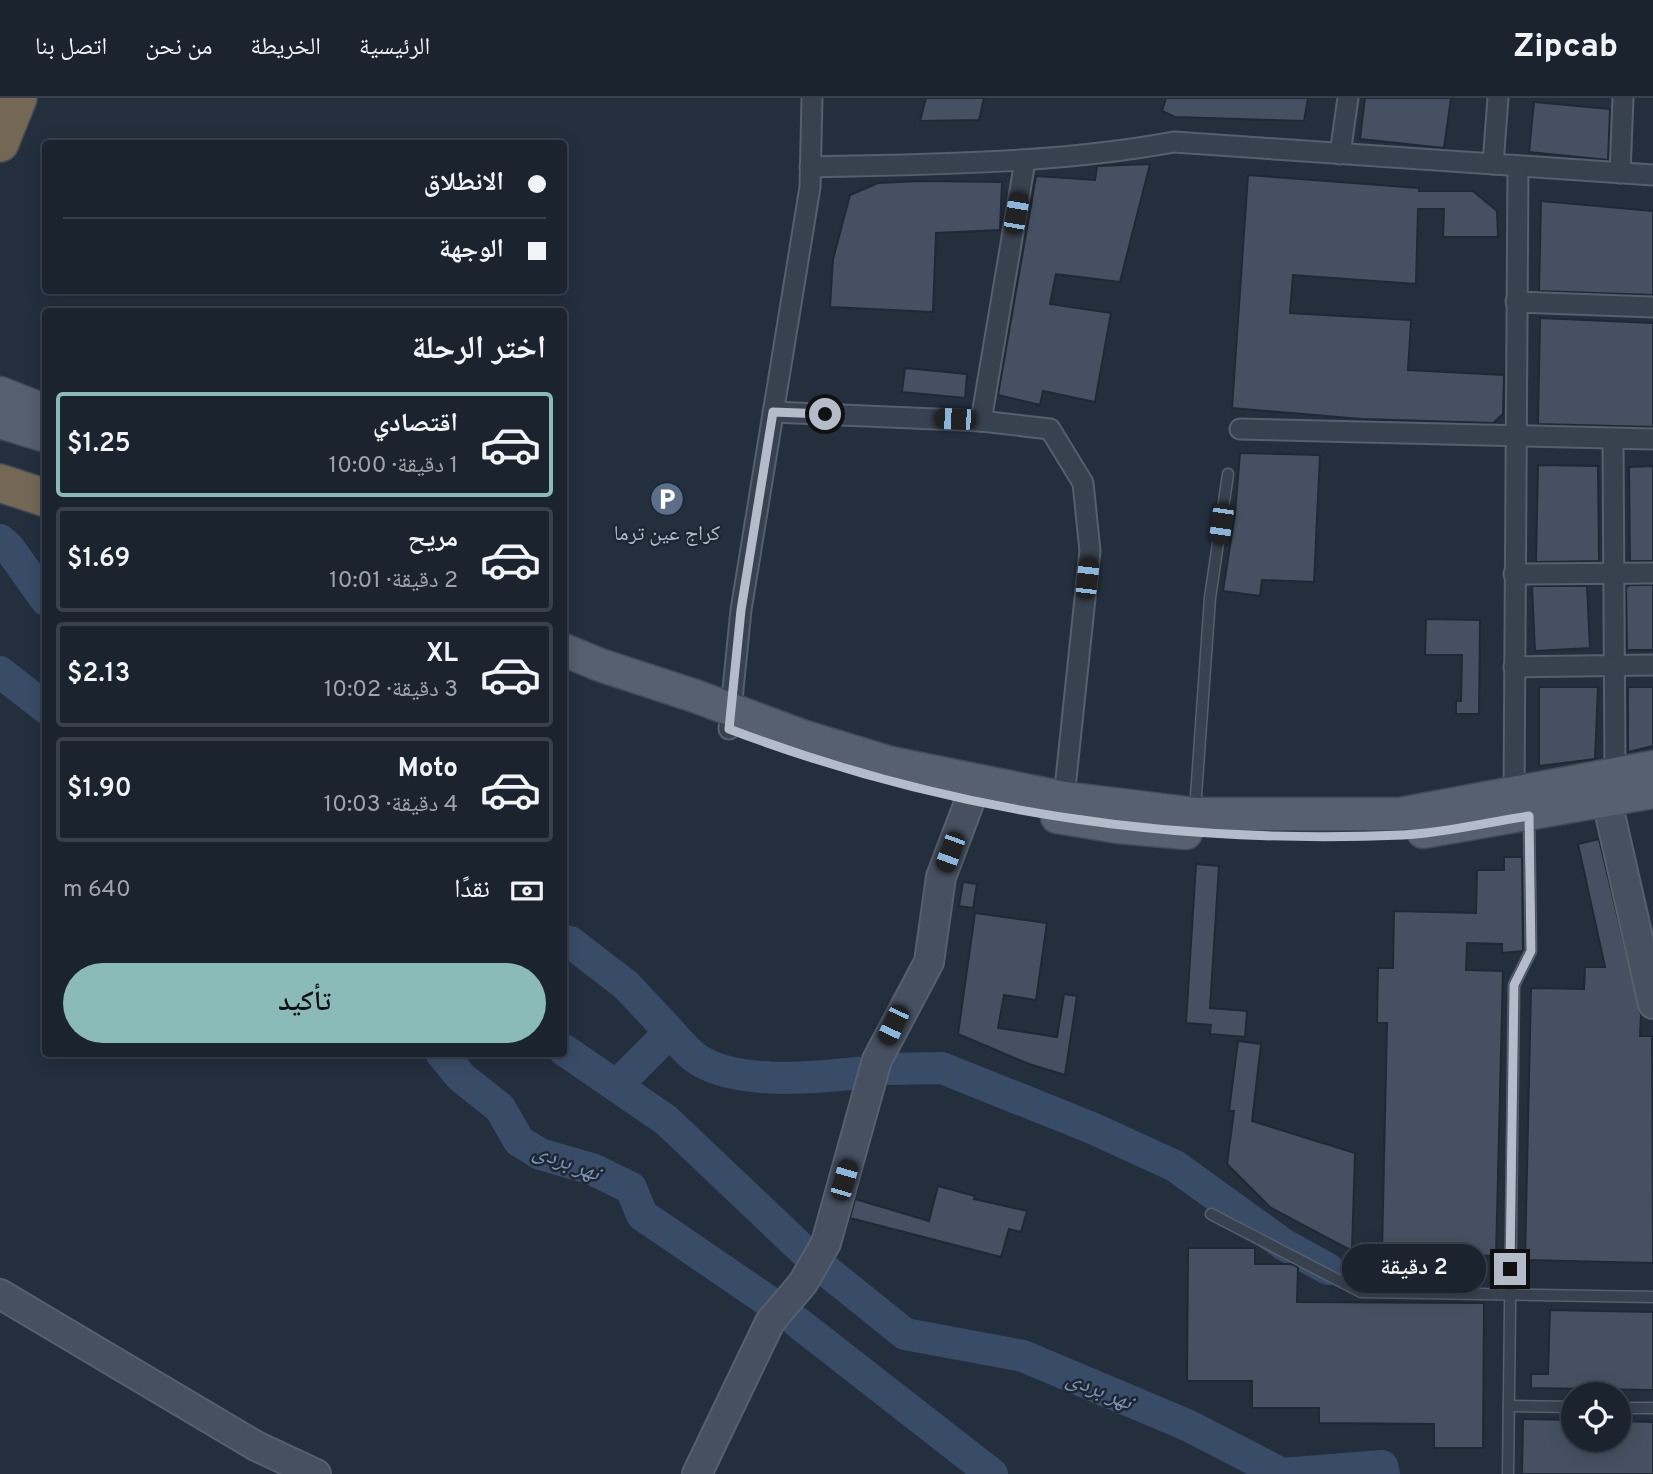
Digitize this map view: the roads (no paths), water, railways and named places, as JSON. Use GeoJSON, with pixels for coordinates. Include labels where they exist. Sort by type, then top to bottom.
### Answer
{"type":"FeatureCollection","features":[{"type":"Feature","properties":{"kind":"highway"},"geometry":{"type":"LineString","coordinates":[[0,143],[18,98]]}},
{"type":"Feature","properties":{"kind":"highway"},"geometry":{"type":"LineString","coordinates":[[0,483],[42,497]]}},
{"type":"Feature","properties":{"kind":"main road"},"geometry":{"type":"LineString","coordinates":[[0,393],[42,409]]}},
{"type":"Feature","properties":{"kind":"main road"},"geometry":{"type":"LineString","coordinates":[[0,422],[42,435]]}},
{"type":"Feature","properties":{"kind":"main road"},"geometry":{"type":"LineString","coordinates":[[567,651],[730,719]]}},
{"type":"Feature","properties":{"kind":"main road"},"geometry":{"type":"LineString","coordinates":[[567,669],[730,719],[841,748],[973,791],[1118,827],[1245,836],[1401,835],[1611,788],[1653,767]]}},
{"type":"Feature","properties":{"kind":"main road"},"geometry":{"type":"LineString","coordinates":[[1611,788],[1653,792]]}},
{"type":"Feature","properties":{"kind":"main road"},"geometry":{"type":"LineString","coordinates":[[973,791],[1064,798],[1195,814],[1365,816],[1521,806]]}},
{"type":"Feature","properties":{"kind":"street"},"geometry":{"type":"LineString","coordinates":[[730,719],[741,610],[810,187],[812,98]]}},
{"type":"Feature","properties":{"kind":"street"},"geometry":{"type":"LineString","coordinates":[[1340,153],[1348,98]]}},
{"type":"Feature","properties":{"kind":"street"},"geometry":{"type":"LineString","coordinates":[[1493,164],[1497,98]]}},
{"type":"Feature","properties":{"kind":"street"},"geometry":{"type":"LineString","coordinates":[[1620,173],[1623,98]]}},
{"type":"Feature","properties":{"kind":"street"},"geometry":{"type":"LineString","coordinates":[[810,167],[1025,161],[1111,154],[1174,142],[1653,175]]}},
{"type":"Feature","properties":{"kind":"street"},"geometry":{"type":"LineString","coordinates":[[981,421],[1025,161]]}},
{"type":"Feature","properties":{"kind":"street"},"geometry":{"type":"LineString","coordinates":[[1518,166],[1514,667],[1521,806]]}},
{"type":"Feature","properties":{"kind":"street"},"geometry":{"type":"LineString","coordinates":[[1516,302],[1653,307]]}},
{"type":"Feature","properties":{"kind":"street"},"geometry":{"type":"LineString","coordinates":[[773,412],[981,421],[1050,429],[1083,483],[1090,551],[1064,798]]}},
{"type":"Feature","properties":{"kind":"street"},"geometry":{"type":"LineString","coordinates":[[1240,429],[1653,439]]}},
{"type":"Feature","properties":{"kind":"street"},"geometry":{"type":"LineString","coordinates":[[1613,439],[1611,788],[1653,1004]]}},
{"type":"Feature","properties":{"kind":"street"},"geometry":{"type":"LineString","coordinates":[[1514,574],[1653,573]]}},
{"type":"Feature","properties":{"kind":"street"},"geometry":{"type":"LineString","coordinates":[[1514,667],[1653,665]]}},
{"type":"Feature","properties":{"kind":"street"},"geometry":{"type":"LineString","coordinates":[[697,1474],[769,1322],[803,1283],[826,1243],[877,1060],[929,962],[941,877],[973,791]]}},
{"type":"Feature","properties":{"kind":"street"},"geometry":{"type":"LineString","coordinates":[[0,1294],[256,1446],[316,1474]]}},
{"type":"Feature","properties":{"kind":"lane"},"geometry":{"type":"LineString","coordinates":[[1195,814],[1210,598],[1228,474]]}},
{"type":"Feature","properties":{"kind":"lane"},"geometry":{"type":"LineString","coordinates":[[1508,1474],[1514,985],[1531,951],[1521,806]]}},
{"type":"Feature","properties":{"kind":"lane"},"geometry":{"type":"LineString","coordinates":[[1211,1214],[1361,1292],[1653,1297]]}},
{"type":"Feature","properties":{"kind":"lane"},"geometry":{"type":"LineString","coordinates":[[1509,1406],[1561,1407]]}},
{"type":"Feature","properties":{"kind":"lane"},"geometry":{"type":"LineString","coordinates":[[1631,1408],[1653,1408]]}},
{"type":"Feature","properties":{"kind":"waterway","name":"نهر بردى"},"geometry":{"type":"LineString","coordinates":[[0,540],[9,548],[42,594]]}},
{"type":"Feature","properties":{"kind":"waterway","name":"نهر بردى"},"geometry":{"type":"LineString","coordinates":[[0,672],[42,705]]}},
{"type":"Feature","properties":{"kind":"waterway"},"geometry":{"type":"LineString","coordinates":[[567,942],[626,985],[670,1032],[616,1086]]}},
{"type":"Feature","properties":{"kind":"waterway"},"geometry":{"type":"LineString","coordinates":[[670,1032],[693,1056],[709,1066],[728,1072],[772,1078],[858,1073]]}},
{"type":"Feature","properties":{"kind":"waterway","name":"نهر بردى"},"geometry":{"type":"LineString","coordinates":[[567,1052],[666,1120],[804,1251]]}},
{"type":"Feature","properties":{"kind":"waterway","name":"نهر بردى"},"geometry":{"type":"LineString","coordinates":[[444,1057],[461,1077],[500,1108],[519,1141],[540,1154],[592,1169],[631,1188],[642,1215],[771,1303]]}},
{"type":"Feature","properties":{"kind":"waterway"},"geometry":{"type":"LineString","coordinates":[[890,1069],[942,1068],[1092,1128],[1175,1166],[1283,1244],[1328,1269]]}},
{"type":"Feature","properties":{"kind":"waterway","name":"نهر بردى"},"geometry":{"type":"LineString","coordinates":[[823,1268],[905,1334],[1023,1356],[1187,1425],[1282,1474],[1382,1466],[1384,1474]]}},
{"type":"Feature","properties":{"kind":"waterway","name":"نهر بردى"},"geometry":{"type":"LineString","coordinates":[[797,1322],[992,1474]]}},
{"type":"Feature","properties":{"kind":"place","name":"كراج عين ترما"},"geometry":{"type":"Point","coordinates":[667,499]}}]}
